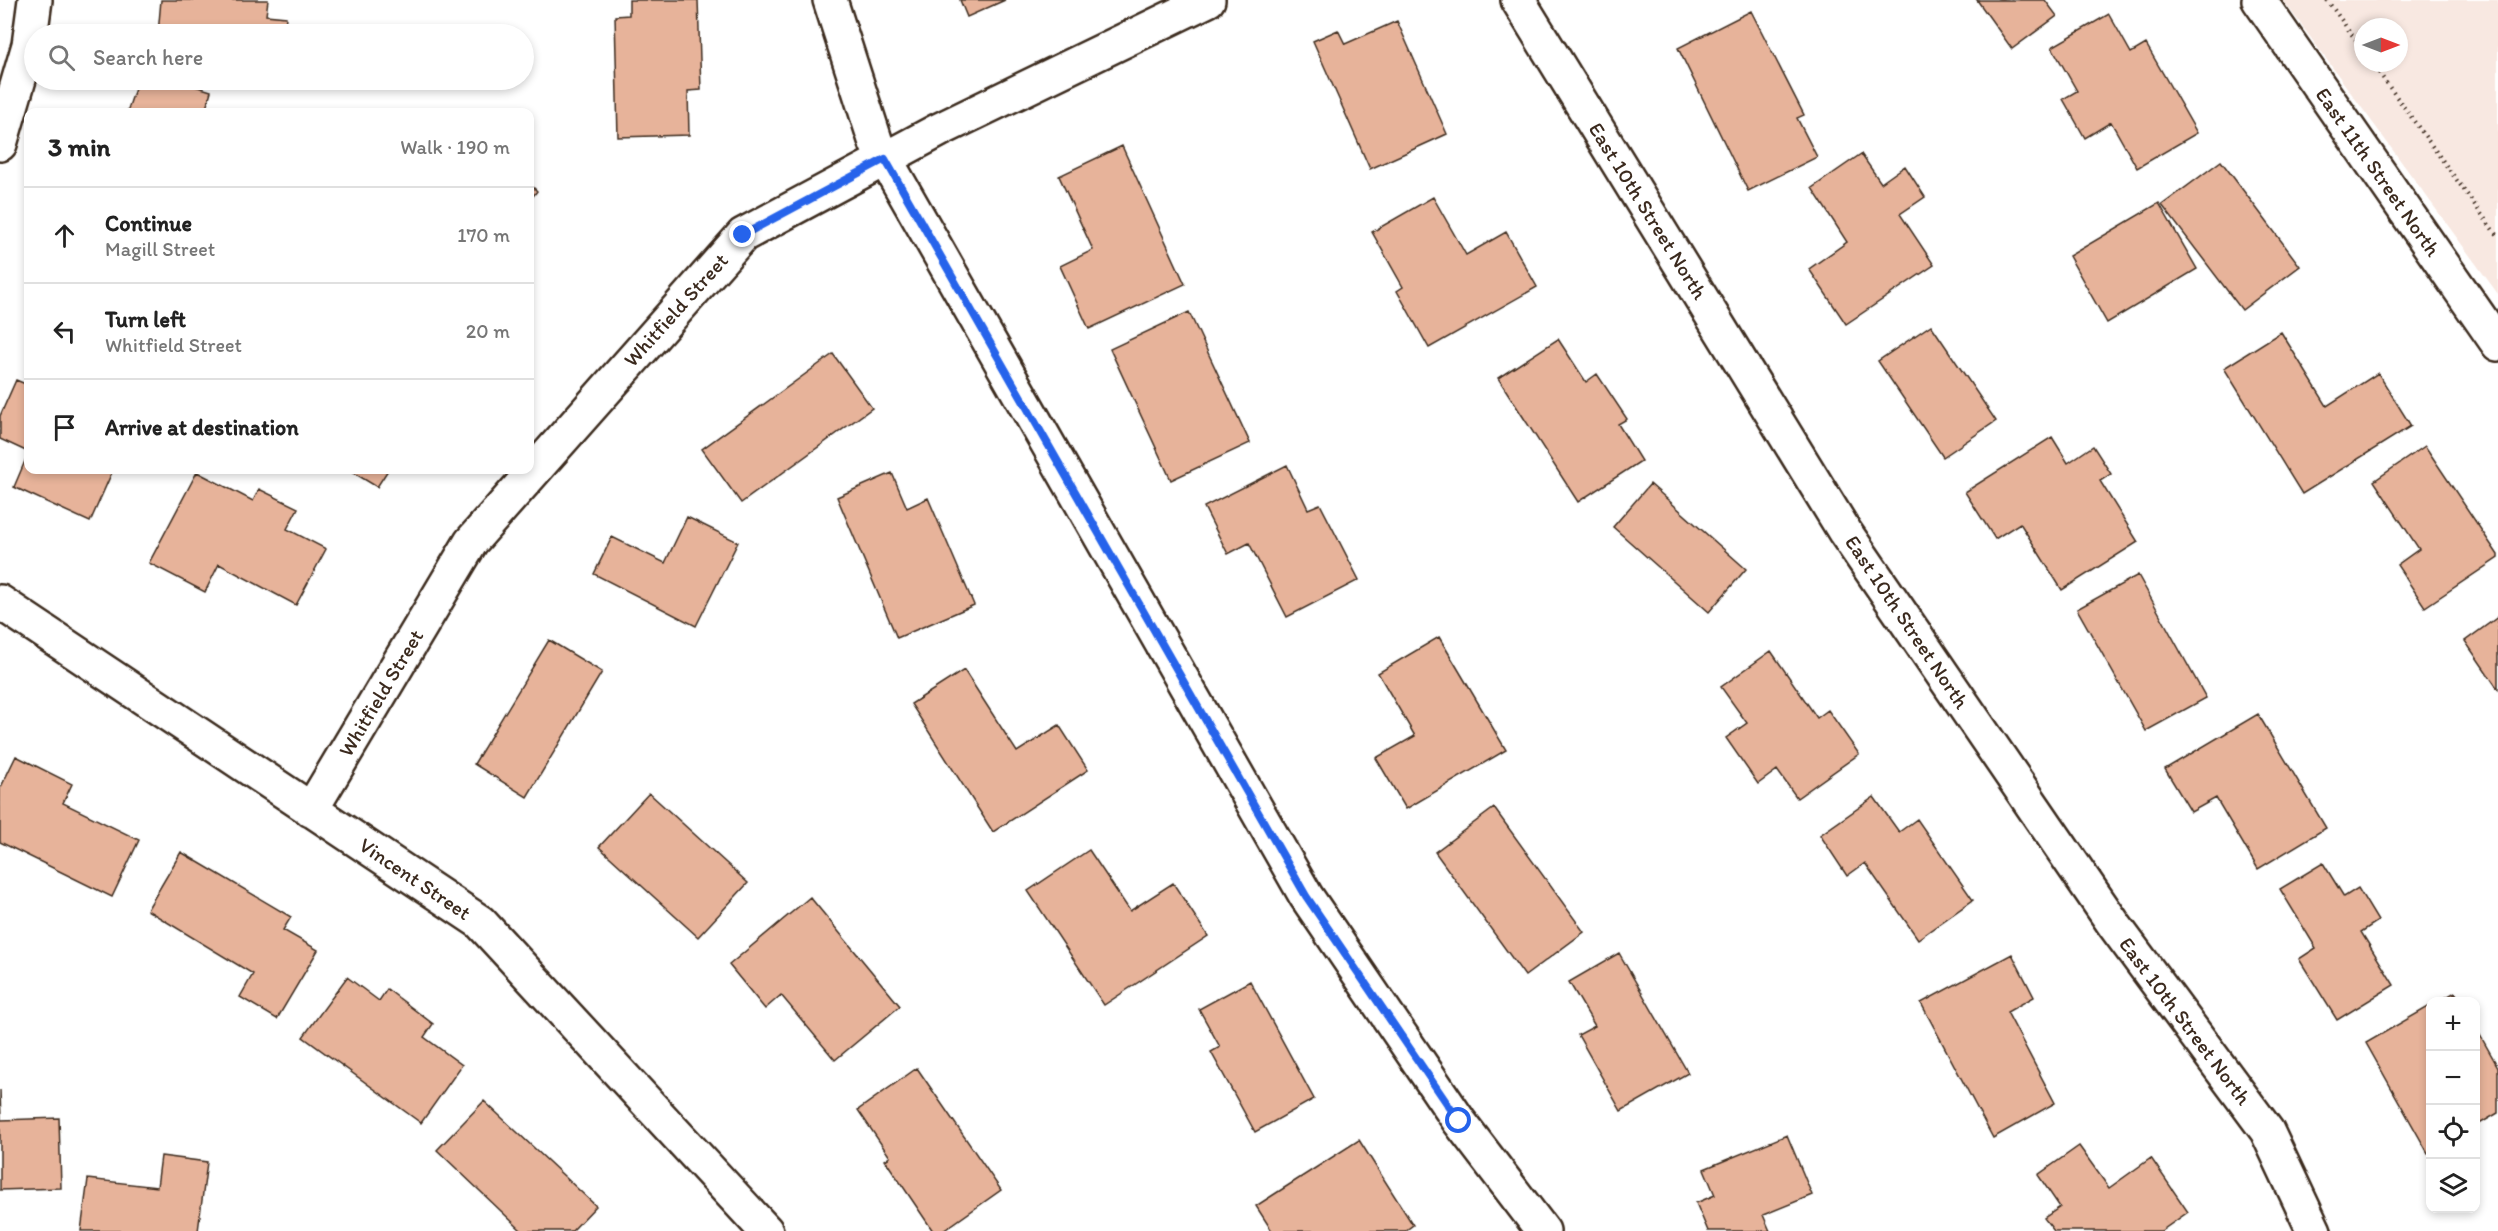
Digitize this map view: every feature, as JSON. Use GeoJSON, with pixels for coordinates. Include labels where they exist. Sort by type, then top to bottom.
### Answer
{"type":"FeatureCollection","features":[{"type":"Feature","properties":{"kind":"street"},"geometry":{"type":"LineString","coordinates":[[31,24],[34,0]]}},
{"type":"Feature","properties":{"kind":"street"},"geometry":{"type":"LineString","coordinates":[[830,0],[876,143],[1306,896],[1459,1121],[1543,1231]]}},
{"type":"Feature","properties":{"kind":"street","name":"Whitfield Street"},"geometry":{"type":"LineString","coordinates":[[534,471],[743,235],[885,159],[1208,0]]}},
{"type":"Feature","properties":{"kind":"street","name":"East 10th Street North"},"geometry":{"type":"LineString","coordinates":[[1518,0],[1845,532],[2115,926],[2266,1131],[2314,1231]]}},
{"type":"Feature","properties":{"kind":"street","name":"East 11th Street North"},"geometry":{"type":"LineString","coordinates":[[2259,0],[2498,344]]}},
{"type":"Feature","properties":{"kind":"street"},"geometry":{"type":"LineString","coordinates":[[0,144],[24,59]]}},
{"type":"Feature","properties":{"kind":"street","name":"Whitfield Street"},"geometry":{"type":"LineString","coordinates":[[311,810],[471,542],[531,474]]}},
{"type":"Feature","properties":{"kind":"street","name":"Vincent Street"},"geometry":{"type":"LineString","coordinates":[[0,602],[480,922],[766,1231]]}},
{"type":"Feature","properties":{"kind":"path"},"geometry":{"type":"LineString","coordinates":[[2327,0],[2354,38]]}},
{"type":"Feature","properties":{"kind":"path"},"geometry":{"type":"LineString","coordinates":[[2379,72],[2498,237]]}},
{"type":"Feature","properties":{"kind":"shaded area"},"geometry":{"type":"Polygon","coordinates":[[[2283,0],[2498,0],[2498,294],[2283,0]]]}},
{"type":"Feature","properties":{"kind":"building"},"geometry":{"type":"Polygon","coordinates":[[[161,0],[268,0],[266,15],[286,17],[285,24],[159,24],[161,0]]]}},
{"type":"Feature","properties":{"kind":"building"},"geometry":{"type":"Polygon","coordinates":[[[629,0],[698,0],[701,90],[688,91],[689,135],[618,137],[615,16],[629,15],[629,0]]]}},
{"type":"Feature","properties":{"kind":"building"},"geometry":{"type":"Polygon","coordinates":[[[960,0],[1005,0],[967,17],[960,0]]]}},
{"type":"Feature","properties":{"kind":"building"},"geometry":{"type":"Polygon","coordinates":[[[1977,0],[2045,0],[2057,16],[2012,49],[1977,0]]]}},
{"type":"Feature","properties":{"kind":"building"},"geometry":{"type":"Polygon","coordinates":[[[1751,11],[1804,115],[1797,118],[1817,157],[1748,191],[1678,48],[1751,11]]]}},
{"type":"Feature","properties":{"kind":"building"},"geometry":{"type":"Polygon","coordinates":[[[2109,14],[2131,53],[2146,44],[2197,133],[2137,168],[2111,122],[2085,138],[2063,99],[2077,91],[2052,47],[2109,14]]]}},
{"type":"Feature","properties":{"kind":"building"},"geometry":{"type":"Polygon","coordinates":[[[1397,21],[1447,134],[1370,169],[1313,41],[1338,30],[1345,44],[1397,21]]]}},
{"type":"Feature","properties":{"kind":"building"},"geometry":{"type":"Polygon","coordinates":[[[135,90],[211,91],[206,108],[128,108],[135,90]]]}},
{"type":"Feature","properties":{"kind":"building"},"geometry":{"type":"Polygon","coordinates":[[[1122,146],[1185,284],[1089,329],[1060,266],[1093,250],[1059,176],[1122,146]]]}},
{"type":"Feature","properties":{"kind":"building"},"geometry":{"type":"Polygon","coordinates":[[[1861,154],[1881,183],[1905,166],[1925,197],[1900,214],[1934,265],[1846,324],[1809,269],[1847,242],[1812,188],[1861,154]]]}},
{"type":"Feature","properties":{"kind":"building"},"geometry":{"type":"Polygon","coordinates":[[[2221,161],[2300,266],[2242,310],[2162,205],[2221,161]]]}},
{"type":"Feature","properties":{"kind":"building"},"geometry":{"type":"Polygon","coordinates":[[[1433,197],[1466,255],[1506,232],[1537,287],[1429,348],[1397,291],[1403,287],[1372,232],[1433,197]]]}},
{"type":"Feature","properties":{"kind":"building"},"geometry":{"type":"Polygon","coordinates":[[[2159,203],[2197,269],[2107,323],[2069,256],[2159,203]]]}},
{"type":"Feature","properties":{"kind":"building"},"geometry":{"type":"Polygon","coordinates":[[[1189,312],[1250,443],[1171,480],[1110,349],[1189,312]]]}},
{"type":"Feature","properties":{"kind":"building"},"geometry":{"type":"Polygon","coordinates":[[[1931,325],[1996,421],[1943,457],[1878,361],[1931,325]]]}},
{"type":"Feature","properties":{"kind":"building"},"geometry":{"type":"Polygon","coordinates":[[[2281,332],[2327,406],[2378,373],[2411,426],[2302,494],[2224,368],[2281,332]]]}},
{"type":"Feature","properties":{"kind":"building"},"geometry":{"type":"Polygon","coordinates":[[[1558,339],[1586,382],[1597,374],[1627,419],[1618,424],[1641,461],[1578,502],[1498,378],[1558,339]]]}},
{"type":"Feature","properties":{"kind":"building"},"geometry":{"type":"Polygon","coordinates":[[[833,354],[872,408],[741,503],[702,449],[833,354]]]}},
{"type":"Feature","properties":{"kind":"building"},"geometry":{"type":"Polygon","coordinates":[[[16,380],[24,383],[24,450],[0,439],[0,416],[16,380]]]}},
{"type":"Feature","properties":{"kind":"building"},"geometry":{"type":"Polygon","coordinates":[[[2052,437],[2068,463],[2093,446],[2111,474],[2100,481],[2138,542],[2062,590],[2020,523],[1995,539],[1965,492],[2052,437]]]}},
{"type":"Feature","properties":{"kind":"building"},"geometry":{"type":"Polygon","coordinates":[[[2425,446],[2498,558],[2425,607],[2397,565],[2419,549],[2374,481],[2425,446]]]}},
{"type":"Feature","properties":{"kind":"building"},"geometry":{"type":"Polygon","coordinates":[[[24,463],[24,474],[111,474],[90,522],[14,487],[24,463]]]}},
{"type":"Feature","properties":{"kind":"building"},"geometry":{"type":"Polygon","coordinates":[[[1287,465],[1308,509],[1320,504],[1359,580],[1287,617],[1249,543],[1228,554],[1204,507],[1287,465]]]}},
{"type":"Feature","properties":{"kind":"building"},"geometry":{"type":"Polygon","coordinates":[[[892,473],[907,508],[928,498],[974,605],[897,638],[837,497],[892,473]]]}},
{"type":"Feature","properties":{"kind":"building"},"geometry":{"type":"Polygon","coordinates":[[[196,474],[201,474],[253,501],[259,489],[298,508],[287,529],[326,549],[296,605],[219,564],[205,592],[149,563],[196,474]]]}},
{"type":"Feature","properties":{"kind":"building"},"geometry":{"type":"Polygon","coordinates":[[[356,474],[385,474],[377,487],[356,474]]]}},
{"type":"Feature","properties":{"kind":"building"},"geometry":{"type":"Polygon","coordinates":[[[1650,484],[1746,569],[1709,612],[1613,527],[1650,484]]]}},
{"type":"Feature","properties":{"kind":"building"},"geometry":{"type":"Polygon","coordinates":[[[687,517],[738,542],[696,626],[594,574],[612,537],[665,563],[687,517]]]}},
{"type":"Feature","properties":{"kind":"building"},"geometry":{"type":"Polygon","coordinates":[[[2138,575],[2206,698],[2146,731],[2077,609],[2138,575]]]}},
{"type":"Feature","properties":{"kind":"building"},"geometry":{"type":"Polygon","coordinates":[[[2498,617],[2498,689],[2465,641],[2498,617]]]}},
{"type":"Feature","properties":{"kind":"building"},"geometry":{"type":"Polygon","coordinates":[[[1439,637],[1506,750],[1406,809],[1376,758],[1415,736],[1378,673],[1439,637]]]}},
{"type":"Feature","properties":{"kind":"building"},"geometry":{"type":"Polygon","coordinates":[[[549,640],[602,672],[527,797],[474,764],[549,640]]]}},
{"type":"Feature","properties":{"kind":"building"},"geometry":{"type":"Polygon","coordinates":[[[1771,651],[1817,718],[1828,710],[1859,754],[1797,798],[1777,770],[1758,784],[1726,738],[1747,723],[1721,687],[1771,651]]]}},
{"type":"Feature","properties":{"kind":"building"},"geometry":{"type":"Polygon","coordinates":[[[964,670],[1017,752],[1059,725],[1088,770],[993,832],[911,704],[964,670]]]}},
{"type":"Feature","properties":{"kind":"building"},"geometry":{"type":"Polygon","coordinates":[[[2258,714],[2326,828],[2258,869],[2216,798],[2191,812],[2165,769],[2258,714]]]}},
{"type":"Feature","properties":{"kind":"building"},"geometry":{"type":"Polygon","coordinates":[[[16,756],[72,784],[63,803],[139,840],[112,897],[0,842],[0,789],[16,756]]]}},
{"type":"Feature","properties":{"kind":"building"},"geometry":{"type":"Polygon","coordinates":[[[649,793],[748,883],[698,937],[599,847],[649,793]]]}},
{"type":"Feature","properties":{"kind":"building"},"geometry":{"type":"Polygon","coordinates":[[[1874,797],[1899,832],[1917,819],[1973,900],[1918,939],[1865,863],[1847,876],[1820,835],[1874,797]]]}},
{"type":"Feature","properties":{"kind":"building"},"geometry":{"type":"Polygon","coordinates":[[[1494,808],[1584,932],[1525,976],[1435,852],[1494,808]]]}},
{"type":"Feature","properties":{"kind":"building"},"geometry":{"type":"Polygon","coordinates":[[[1089,850],[1130,911],[1173,883],[1208,936],[1104,1005],[1028,891],[1089,850]]]}},
{"type":"Feature","properties":{"kind":"building"},"geometry":{"type":"Polygon","coordinates":[[[181,852],[291,917],[283,930],[318,950],[277,1019],[240,997],[253,974],[147,910],[181,852]]]}},
{"type":"Feature","properties":{"kind":"building"},"geometry":{"type":"Polygon","coordinates":[[[2323,863],[2344,897],[2358,888],[2378,921],[2361,932],[2394,985],[2337,1020],[2299,959],[2316,948],[2280,889],[2323,863]]]}},
{"type":"Feature","properties":{"kind":"building"},"geometry":{"type":"Polygon","coordinates":[[[810,897],[900,1006],[835,1060],[781,995],[765,1009],[729,965],[810,897]]]}},
{"type":"Feature","properties":{"kind":"building"},"geometry":{"type":"Polygon","coordinates":[[[1619,953],[1688,1073],[1621,1111],[1578,1035],[1595,1026],[1569,982],[1619,953]]]}},
{"type":"Feature","properties":{"kind":"building"},"geometry":{"type":"Polygon","coordinates":[[[2012,954],[2034,997],[2007,1012],[2055,1103],[1993,1138],[1921,1003],[2012,954]]]}},
{"type":"Feature","properties":{"kind":"building"},"geometry":{"type":"Polygon","coordinates":[[[347,977],[379,1001],[387,989],[433,1024],[424,1037],[462,1065],[421,1123],[303,1037],[347,977]]]}},
{"type":"Feature","properties":{"kind":"building"},"geometry":{"type":"Polygon","coordinates":[[[1250,981],[1314,1099],[1255,1132],[1211,1052],[1220,1047],[1199,1009],[1250,981]]]}},
{"type":"Feature","properties":{"kind":"building"},"geometry":{"type":"Polygon","coordinates":[[[2455,992],[2458,997],[2446,997],[2455,992]]]}},
{"type":"Feature","properties":{"kind":"building"},"geometry":{"type":"Polygon","coordinates":[[[2426,1008],[2426,1149],[2366,1043],[2426,1008]]]}},
{"type":"Feature","properties":{"kind":"building"},"geometry":{"type":"Polygon","coordinates":[[[2480,1035],[2498,1067],[2498,1113],[2480,1124],[2480,1035]]]}},
{"type":"Feature","properties":{"kind":"building"},"geometry":{"type":"Polygon","coordinates":[[[917,1068],[1001,1190],[943,1231],[933,1231],[885,1160],[890,1157],[858,1110],[917,1068]]]}},
{"type":"Feature","properties":{"kind":"building"},"geometry":{"type":"Polygon","coordinates":[[[0,1090],[1,1120],[59,1118],[61,1188],[0,1190],[0,1090]]]}},
{"type":"Feature","properties":{"kind":"building"},"geometry":{"type":"Polygon","coordinates":[[[484,1101],[596,1206],[572,1231],[522,1231],[437,1150],[484,1101]]]}},
{"type":"Feature","properties":{"kind":"building"},"geometry":{"type":"Polygon","coordinates":[[[1787,1135],[1812,1195],[1763,1215],[1770,1231],[1708,1231],[1696,1203],[1715,1195],[1704,1169],[1787,1135]]]}},
{"type":"Feature","properties":{"kind":"building"},"geometry":{"type":"Polygon","coordinates":[[[1359,1140],[1413,1225],[1405,1231],[1272,1231],[1256,1206],[1359,1140]]]}},
{"type":"Feature","properties":{"kind":"building"},"geometry":{"type":"Polygon","coordinates":[[[2079,1146],[2109,1188],[2151,1158],[2188,1212],[2161,1231],[2054,1231],[2044,1218],[2060,1207],[2038,1175],[2079,1146]]]}},
{"type":"Feature","properties":{"kind":"building"},"geometry":{"type":"Polygon","coordinates":[[[161,1156],[207,1162],[198,1231],[81,1231],[88,1179],[157,1187],[161,1156]]]}},
{"type":"Feature","properties":{"kind":"route"},"geometry":{"type":"LineString","coordinates":[[743,235],[885,159],[1306,896],[1459,1121]]}}]}
